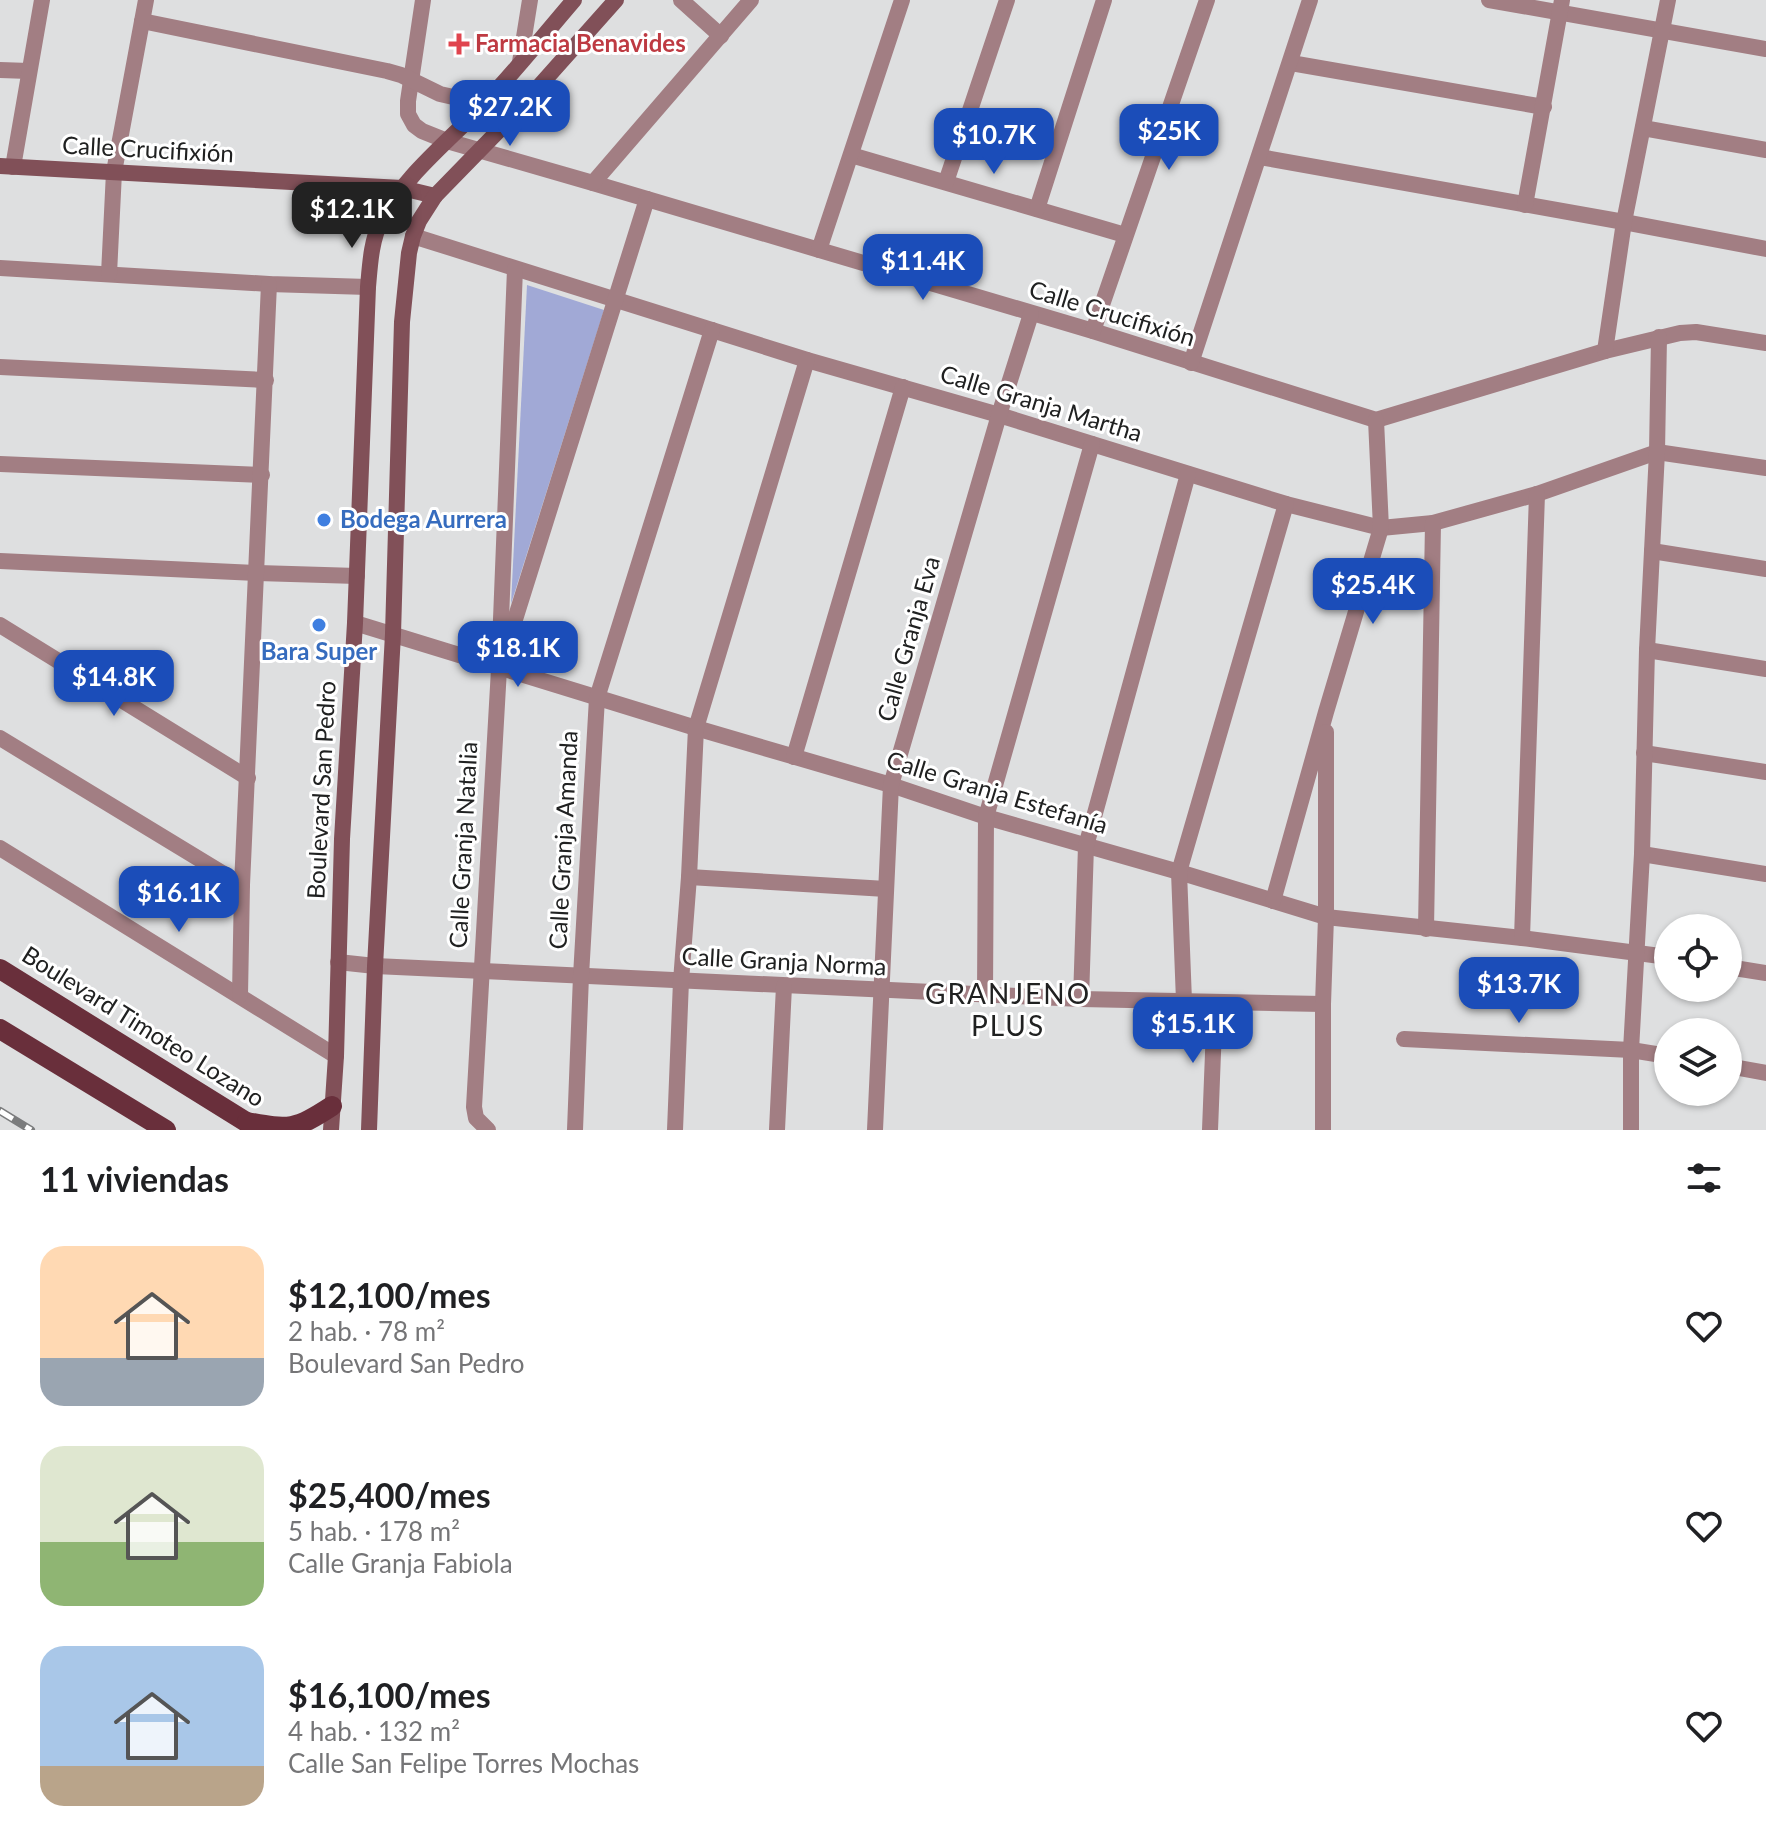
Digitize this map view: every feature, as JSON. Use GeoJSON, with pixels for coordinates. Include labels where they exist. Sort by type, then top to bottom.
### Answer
{"type":"FeatureCollection","features":[{"type":"Feature","properties":{"kind":"main road","name":"Boulevard Timoteo Lozano"},"geometry":{"type":"LineString","coordinates":[[0,969],[253,1126]]}},
{"type":"Feature","properties":{"kind":"main road"},"geometry":{"type":"LineString","coordinates":[[0,1029],[166,1130]]}},
{"type":"Feature","properties":{"kind":"main road"},"geometry":{"type":"LineString","coordinates":[[253,1126],[282,1129],[308,1124],[332,1106]]}},
{"type":"Feature","properties":{"kind":"street"},"geometry":{"type":"LineString","coordinates":[[6,166],[42,0]]}},
{"type":"Feature","properties":{"kind":"street"},"geometry":{"type":"LineString","coordinates":[[109,274],[114,172],[146,0]]}},
{"type":"Feature","properties":{"kind":"street"},"geometry":{"type":"LineString","coordinates":[[411,80],[423,0]]}},
{"type":"Feature","properties":{"kind":"street"},"geometry":{"type":"LineString","coordinates":[[520,62],[530,0]]}},
{"type":"Feature","properties":{"kind":"street","name":"Boulevard San Pedro"},"geometry":{"type":"LineString","coordinates":[[331,1130],[371,258],[379,223],[402,188],[484,104],[574,0]]}},
{"type":"Feature","properties":{"kind":"street"},"geometry":{"type":"LineString","coordinates":[[369,1130],[393,634],[402,322],[409,253],[419,221],[435,196],[510,119],[616,0]]}},
{"type":"Feature","properties":{"kind":"street"},"geometry":{"type":"LineString","coordinates":[[681,0],[721,36]]}},
{"type":"Feature","properties":{"kind":"street"},"geometry":{"type":"LineString","coordinates":[[593,183],[751,0]]}},
{"type":"Feature","properties":{"kind":"street"},"geometry":{"type":"LineString","coordinates":[[819,250],[902,0]]}},
{"type":"Feature","properties":{"kind":"street"},"geometry":{"type":"LineString","coordinates":[[946,182],[1007,0]]}},
{"type":"Feature","properties":{"kind":"street"},"geometry":{"type":"LineString","coordinates":[[1037,209],[1104,0]]}},
{"type":"Feature","properties":{"kind":"street"},"geometry":{"type":"LineString","coordinates":[[1093,331],[1207,0]]}},
{"type":"Feature","properties":{"kind":"street"},"geometry":{"type":"LineString","coordinates":[[1191,363],[1310,0]]}},
{"type":"Feature","properties":{"kind":"street"},"geometry":{"type":"LineString","coordinates":[[1489,0],[1561,6],[1662,31],[1766,49]]}},
{"type":"Feature","properties":{"kind":"street"},"geometry":{"type":"LineString","coordinates":[[1605,351],[1624,222],[1668,0]]}},
{"type":"Feature","properties":{"kind":"street"},"geometry":{"type":"LineString","coordinates":[[1525,205],[1561,6]]}},
{"type":"Feature","properties":{"kind":"street"},"geometry":{"type":"LineString","coordinates":[[142,21],[387,71],[440,94],[484,104]]}},
{"type":"Feature","properties":{"kind":"street"},"geometry":{"type":"LineString","coordinates":[[1291,63],[1544,107]]}},
{"type":"Feature","properties":{"kind":"street"},"geometry":{"type":"LineString","coordinates":[[0,70],[29,71]]}},
{"type":"Feature","properties":{"kind":"street","name":"Calle Crucifixión"},"geometry":{"type":"LineString","coordinates":[[411,80],[408,114],[414,125],[447,141],[1093,331],[1376,420]]}},
{"type":"Feature","properties":{"kind":"street"},"geometry":{"type":"LineString","coordinates":[[1643,128],[1766,150]]}},
{"type":"Feature","properties":{"kind":"street"},"geometry":{"type":"LineString","coordinates":[[851,155],[1125,235]]}},
{"type":"Feature","properties":{"kind":"street"},"geometry":{"type":"LineString","coordinates":[[1260,157],[1766,249]]}},
{"type":"Feature","properties":{"kind":"street","name":"Calle Crucifixión"},"geometry":{"type":"LineString","coordinates":[[6,166],[402,188],[435,196]]}},
{"type":"Feature","properties":{"kind":"street"},"geometry":{"type":"LineString","coordinates":[[499,669],[647,199]]}},
{"type":"Feature","properties":{"kind":"street","name":"Calle Granja Martha"},"geometry":{"type":"LineString","coordinates":[[413,236],[807,360],[999,415],[1286,504],[1381,528],[1433,523],[1537,494],[1657,452]]}},
{"type":"Feature","properties":{"kind":"street"},"geometry":{"type":"LineString","coordinates":[[0,268],[368,287]]}},
{"type":"Feature","properties":{"kind":"street","name":"Calle Granja Natalia"},"geometry":{"type":"LineString","coordinates":[[488,1130],[476,1118],[474,1107],[499,669],[515,269]]}},
{"type":"Feature","properties":{"kind":"street"},"geometry":{"type":"LineString","coordinates":[[240,995],[242,885],[269,284]]}},
{"type":"Feature","properties":{"kind":"street","name":"Calle Granja Eva"},"geometry":{"type":"LineString","coordinates":[[875,1130],[891,785],[1031,314]]}},
{"type":"Feature","properties":{"kind":"street","name":"Calle Granja Amanda"},"geometry":{"type":"LineString","coordinates":[[575,1130],[597,698],[712,330]]}},
{"type":"Feature","properties":{"kind":"street"},"geometry":{"type":"LineString","coordinates":[[1273,901],[1381,528],[1376,420],[1659,337],[1696,332],[1766,343]]}},
{"type":"Feature","properties":{"kind":"street"},"geometry":{"type":"LineString","coordinates":[[1631,1130],[1631,1050],[1642,854],[1659,337]]}},
{"type":"Feature","properties":{"kind":"street"},"geometry":{"type":"LineString","coordinates":[[675,1130],[696,728],[807,360]]}},
{"type":"Feature","properties":{"kind":"street"},"geometry":{"type":"LineString","coordinates":[[0,367],[266,380]]}},
{"type":"Feature","properties":{"kind":"street"},"geometry":{"type":"LineString","coordinates":[[794,757],[903,387]]}},
{"type":"Feature","properties":{"kind":"street"},"geometry":{"type":"LineString","coordinates":[[985,994],[986,817],[1092,444]]}},
{"type":"Feature","properties":{"kind":"street"},"geometry":{"type":"LineString","coordinates":[[1657,452],[1766,468]]}},
{"type":"Feature","properties":{"kind":"street"},"geometry":{"type":"LineString","coordinates":[[0,464],[262,475]]}},
{"type":"Feature","properties":{"kind":"street"},"geometry":{"type":"LineString","coordinates":[[1081,999],[1086,846],[1188,474]]}},
{"type":"Feature","properties":{"kind":"street"},"geometry":{"type":"LineString","coordinates":[[1522,938],[1537,494]]}},
{"type":"Feature","properties":{"kind":"street"},"geometry":{"type":"LineString","coordinates":[[1184,1001],[1179,872],[1286,504]]}},
{"type":"Feature","properties":{"kind":"street"},"geometry":{"type":"LineString","coordinates":[[1426,929],[1433,523]]}},
{"type":"Feature","properties":{"kind":"street"},"geometry":{"type":"LineString","coordinates":[[1652,551],[1766,569]]}},
{"type":"Feature","properties":{"kind":"street"},"geometry":{"type":"LineString","coordinates":[[0,561],[357,576]]}},
{"type":"Feature","properties":{"kind":"street","name":"Calle Granja Estefanía"},"geometry":{"type":"LineString","coordinates":[[355,623],[891,785],[986,817],[1326,917],[1654,955]]}},
{"type":"Feature","properties":{"kind":"street"},"geometry":{"type":"LineString","coordinates":[[0,625],[248,778]]}},
{"type":"Feature","properties":{"kind":"street"},"geometry":{"type":"LineString","coordinates":[[1647,650],[1766,669]]}},
{"type":"Feature","properties":{"kind":"street"},"geometry":{"type":"LineString","coordinates":[[1323,1130],[1326,712]]}},
{"type":"Feature","properties":{"kind":"street"},"geometry":{"type":"LineString","coordinates":[[0,738],[242,885]]}},
{"type":"Feature","properties":{"kind":"street"},"geometry":{"type":"LineString","coordinates":[[1644,753],[1766,772]]}},
{"type":"Feature","properties":{"kind":"street"},"geometry":{"type":"LineString","coordinates":[[0,848],[336,1056]]}},
{"type":"Feature","properties":{"kind":"street"},"geometry":{"type":"LineString","coordinates":[[1642,854],[1766,874]]}},
{"type":"Feature","properties":{"kind":"street"},"geometry":{"type":"LineString","coordinates":[[689,877],[886,889]]}},
{"type":"Feature","properties":{"kind":"street","name":"Calle Granja Norma"},"geometry":{"type":"LineString","coordinates":[[338,962],[1081,999],[1323,1004]]}},
{"type":"Feature","properties":{"kind":"street"},"geometry":{"type":"LineString","coordinates":[[1742,969],[1766,973]]}},
{"type":"Feature","properties":{"kind":"street"},"geometry":{"type":"LineString","coordinates":[[777,1130],[784,986]]}},
{"type":"Feature","properties":{"kind":"street"},"geometry":{"type":"LineString","coordinates":[[1210,1130],[1215,1002]]}},
{"type":"Feature","properties":{"kind":"street"},"geometry":{"type":"LineString","coordinates":[[1404,1039],[1654,1054]]}},
{"type":"Feature","properties":{"kind":"street"},"geometry":{"type":"LineString","coordinates":[[1742,1069],[1766,1073]]}},
{"type":"Feature","properties":{"kind":"shaded area"},"geometry":{"type":"Polygon","coordinates":[[[527,285],[604,310],[511,604],[527,285]]]}},
{"type":"Feature","properties":{"kind":"railway"},"geometry":{"type":"LineString","coordinates":[[0,1111],[31,1130]]}},
{"type":"Feature","properties":{"kind":"place","name":"Farmacia Benavides"},"geometry":{"type":"Point","coordinates":[459,44]}},
{"type":"Feature","properties":{"kind":"place","name":"Bodega Aurrera"},"geometry":{"type":"Point","coordinates":[324,520]}},
{"type":"Feature","properties":{"kind":"place","name":"Bara Super"},"geometry":{"type":"Point","coordinates":[319,625]}},
{"type":"Feature","properties":{"kind":"district","name":"GRANJENO PLUS"},"geometry":{"type":"Point","coordinates":[1008,1010]}}]}
